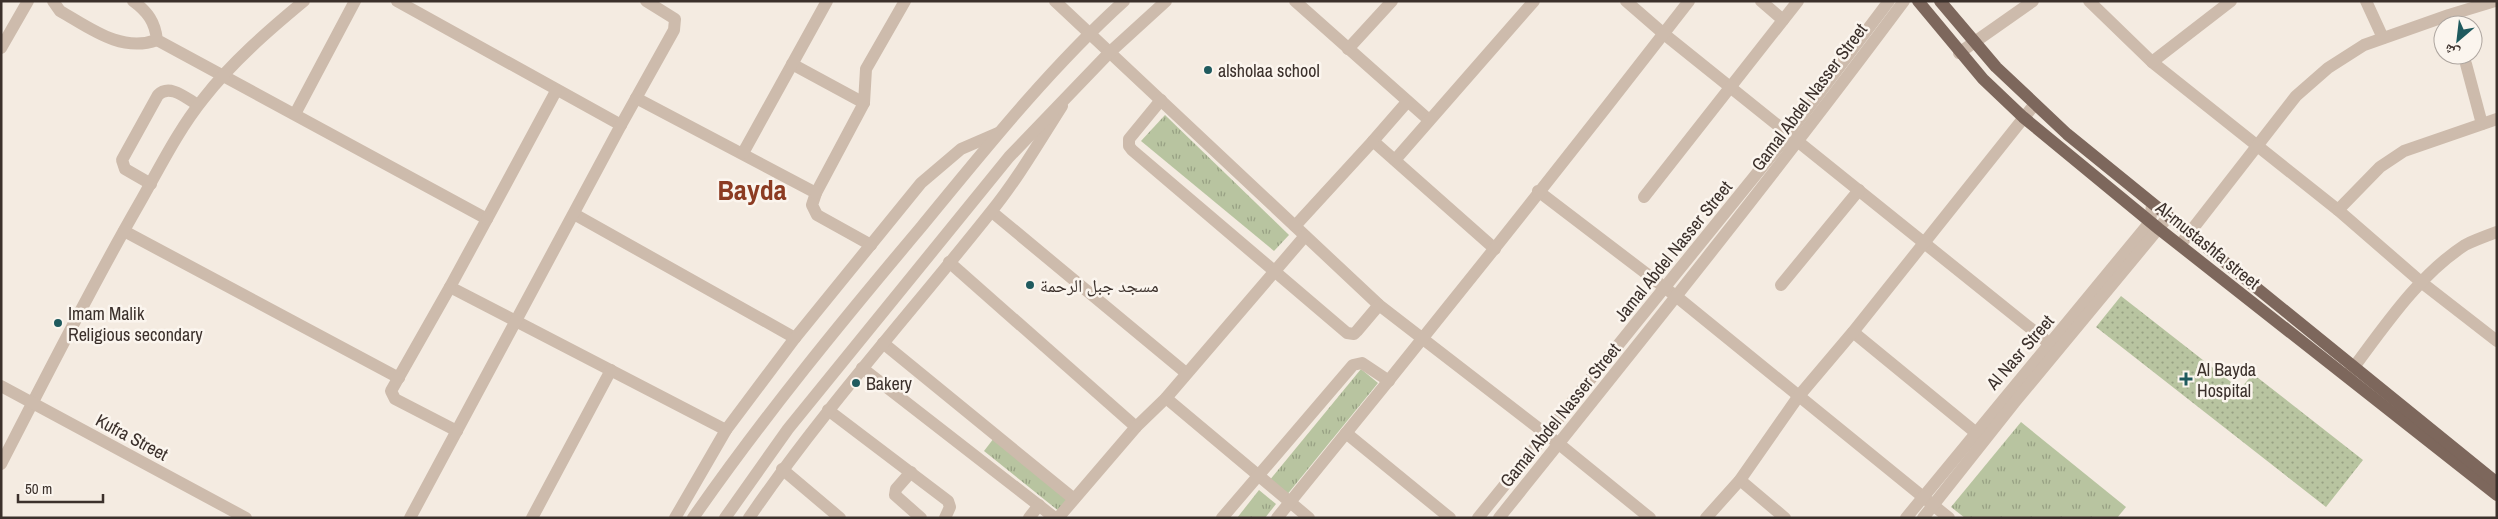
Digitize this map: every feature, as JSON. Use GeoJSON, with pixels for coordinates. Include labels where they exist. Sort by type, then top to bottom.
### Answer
{"type":"FeatureCollection","features":[{"type":"Feature","properties":{"kind":"main road","name":"Al-mustashfa street"},"geometry":{"type":"LineString","coordinates":[[1918,1],[1982,79],[2023,117],[2155,226],[2184,239],[2350,372],[2497,495]]}},
{"type":"Feature","properties":{"kind":"main road","name":"Al-mustashfa street"},"geometry":{"type":"LineString","coordinates":[[1940,1],[1973,43],[2034,105],[2152,205],[2168,216],[2184,239]]}},
{"type":"Feature","properties":{"kind":"main road","name":"Al-mustashfa street"},"geometry":{"type":"LineString","coordinates":[[2350,372],[2497,483]]}},
{"type":"Feature","properties":{"kind":"street"},"geometry":{"type":"LineString","coordinates":[[1,48],[28,1]]}},
{"type":"Feature","properties":{"kind":"street"},"geometry":{"type":"LineString","coordinates":[[53,1],[60,11],[123,44],[138,45],[157,40],[487,219]]}},
{"type":"Feature","properties":{"kind":"street"},"geometry":{"type":"LineString","coordinates":[[133,1],[145,9],[155,25],[157,40]]}},
{"type":"Feature","properties":{"kind":"street"},"geometry":{"type":"LineString","coordinates":[[1,464],[124,231],[198,105],[251,48],[304,1]]}},
{"type":"Feature","properties":{"kind":"street"},"geometry":{"type":"LineString","coordinates":[[295,114],[355,1]]}},
{"type":"Feature","properties":{"kind":"street"},"geometry":{"type":"LineString","coordinates":[[397,1],[621,125]]}},
{"type":"Feature","properties":{"kind":"street"},"geometry":{"type":"LineString","coordinates":[[410,518],[676,25],[675,18],[646,1]]}},
{"type":"Feature","properties":{"kind":"street"},"geometry":{"type":"LineString","coordinates":[[743,154],[827,1]]}},
{"type":"Feature","properties":{"kind":"street"},"geometry":{"type":"LineString","coordinates":[[871,245],[817,215],[812,205],[816,193],[864,103],[866,69],[905,1]]}},
{"type":"Feature","properties":{"kind":"street"},"geometry":{"type":"LineString","coordinates":[[1055,1],[1379,305],[1547,434],[1650,518]]}},
{"type":"Feature","properties":{"kind":"street"},"geometry":{"type":"LineString","coordinates":[[693,518],[750,438],[812,357],[998,133],[1088,34],[1124,1]]}},
{"type":"Feature","properties":{"kind":"street"},"geometry":{"type":"LineString","coordinates":[[724,518],[788,429],[1009,157],[1109,53],[1166,1]]}},
{"type":"Feature","properties":{"kind":"street"},"geometry":{"type":"LineString","coordinates":[[1296,1],[1429,120]]}},
{"type":"Feature","properties":{"kind":"street"},"geometry":{"type":"LineString","coordinates":[[1348,49],[1392,1]]}},
{"type":"Feature","properties":{"kind":"street"},"geometry":{"type":"LineString","coordinates":[[1395,160],[1534,1]]}},
{"type":"Feature","properties":{"kind":"street"},"geometry":{"type":"LineString","coordinates":[[1626,1],[1664,34],[2050,344]]}},
{"type":"Feature","properties":{"kind":"street"},"geometry":{"type":"LineString","coordinates":[[1277,518],[1496,249],[1538,191],[1690,1]]}},
{"type":"Feature","properties":{"kind":"street"},"geometry":{"type":"LineString","coordinates":[[1761,1],[1783,20]]}},
{"type":"Feature","properties":{"kind":"street"},"geometry":{"type":"LineString","coordinates":[[1644,197],[1798,1]]}},
{"type":"Feature","properties":{"kind":"street","name":"Jamal Abdel Nasser Street"},"geometry":{"type":"LineString","coordinates":[[1478,518],[1665,288],[1794,138],[1889,1]]}},
{"type":"Feature","properties":{"kind":"street","name":"Gamal Abdel Nasser Street"},"geometry":{"type":"LineString","coordinates":[[1499,518],[1677,297],[1794,138],[1904,1]]}},
{"type":"Feature","properties":{"kind":"street"},"geometry":{"type":"LineString","coordinates":[[1959,53],[2033,1]]}},
{"type":"Feature","properties":{"kind":"street"},"geometry":{"type":"LineString","coordinates":[[2089,1],[2152,62],[2256,147],[2338,210],[2421,282],[2497,341]]}},
{"type":"Feature","properties":{"kind":"street"},"geometry":{"type":"LineString","coordinates":[[2152,62],[2231,1]]}},
{"type":"Feature","properties":{"kind":"street"},"geometry":{"type":"LineString","coordinates":[[2366,1],[2383,38]]}},
{"type":"Feature","properties":{"kind":"street"},"geometry":{"type":"LineString","coordinates":[[2184,239],[2296,96],[2312,81],[2346,55],[2383,38],[2495,1]]}},
{"type":"Feature","properties":{"kind":"street"},"geometry":{"type":"LineString","coordinates":[[792,64],[864,103]]}},
{"type":"Feature","properties":{"kind":"street"},"geometry":{"type":"LineString","coordinates":[[2466,65],[2482,124]]}},
{"type":"Feature","properties":{"kind":"street"},"geometry":{"type":"LineString","coordinates":[[150,184],[125,169],[122,160],[158,95],[164,90],[170,90],[198,105]]}},
{"type":"Feature","properties":{"kind":"street"},"geometry":{"type":"LineString","coordinates":[[457,431],[392,396],[391,392],[556,90]]}},
{"type":"Feature","properties":{"kind":"street"},"geometry":{"type":"LineString","coordinates":[[749,518],[782,469],[828,410],[992,212],[1070,92]]}},
{"type":"Feature","properties":{"kind":"street"},"geometry":{"type":"LineString","coordinates":[[636,98],[816,193]]}},
{"type":"Feature","properties":{"kind":"street"},"geometry":{"type":"LineString","coordinates":[[1161,100],[1128,139],[1129,146],[1273,271],[1348,333],[1354,334],[1379,305]]}},
{"type":"Feature","properties":{"kind":"street"},"geometry":{"type":"LineString","coordinates":[[1295,226],[1407,102]]}},
{"type":"Feature","properties":{"kind":"street"},"geometry":{"type":"LineString","coordinates":[[1706,518],[1740,480],[1798,397],[1853,332],[2034,105]]}},
{"type":"Feature","properties":{"kind":"street"},"geometry":{"type":"LineString","coordinates":[[2338,210],[2380,167],[2404,151],[2497,119]]}},
{"type":"Feature","properties":{"kind":"street"},"geometry":{"type":"LineString","coordinates":[[675,518],[726,430],[795,338],[921,183],[961,149],[998,133]]}},
{"type":"Feature","properties":{"kind":"street"},"geometry":{"type":"LineString","coordinates":[[1373,141],[1496,249]]}},
{"type":"Feature","properties":{"kind":"street"},"geometry":{"type":"LineString","coordinates":[[1781,285],[1859,190]]}},
{"type":"Feature","properties":{"kind":"street"},"geometry":{"type":"LineString","coordinates":[[1538,191],[1677,297],[1948,518]]}},
{"type":"Feature","properties":{"kind":"street"},"geometry":{"type":"LineString","coordinates":[[2152,205],[2155,226]]}},
{"type":"Feature","properties":{"kind":"street"},"geometry":{"type":"LineString","coordinates":[[992,212],[1186,374]]}},
{"type":"Feature","properties":{"kind":"street"},"geometry":{"type":"LineString","coordinates":[[574,214],[795,338]]}},
{"type":"Feature","properties":{"kind":"street","name":"Al Nasr Street"},"geometry":{"type":"LineString","coordinates":[[1923,518],[2050,344],[2155,226],[2168,216]]}},
{"type":"Feature","properties":{"kind":"street","name":"Al Nasr Street"},"geometry":{"type":"LineString","coordinates":[[1906,518],[1975,432],[2010,399],[2155,226]]}},
{"type":"Feature","properties":{"kind":"street"},"geometry":{"type":"LineString","coordinates":[[124,231],[398,378]]}},
{"type":"Feature","properties":{"kind":"street"},"geometry":{"type":"LineString","coordinates":[[2350,372],[2421,282],[2444,260],[2467,244],[2497,232]]}},
{"type":"Feature","properties":{"kind":"street"},"geometry":{"type":"LineString","coordinates":[[862,368],[1056,518],[1136,427],[1166,398],[1305,236]]}},
{"type":"Feature","properties":{"kind":"street"},"geometry":{"type":"LineString","coordinates":[[949,262],[1136,427]]}},
{"type":"Feature","properties":{"kind":"street"},"geometry":{"type":"LineString","coordinates":[[450,287],[517,320],[726,430]]}},
{"type":"Feature","properties":{"kind":"street"},"geometry":{"type":"LineString","coordinates":[[1853,332],[1975,432]]}},
{"type":"Feature","properties":{"kind":"street"},"geometry":{"type":"LineString","coordinates":[[883,343],[1074,499]]}},
{"type":"Feature","properties":{"kind":"street"},"geometry":{"type":"LineString","coordinates":[[1222,518],[1353,365],[1362,364],[1389,381]]}},
{"type":"Feature","properties":{"kind":"street"},"geometry":{"type":"LineString","coordinates":[[532,518],[612,370]]}},
{"type":"Feature","properties":{"kind":"street","name":"Kufra Street"},"geometry":{"type":"LineString","coordinates":[[1,386],[246,518]]}},
{"type":"Feature","properties":{"kind":"street"},"geometry":{"type":"LineString","coordinates":[[1166,398],[1309,518]]}},
{"type":"Feature","properties":{"kind":"street"},"geometry":{"type":"LineString","coordinates":[[828,410],[948,501],[950,507],[945,518]]}},
{"type":"Feature","properties":{"kind":"street"},"geometry":{"type":"LineString","coordinates":[[1346,433],[1450,518]]}},
{"type":"Feature","properties":{"kind":"street"},"geometry":{"type":"LineString","coordinates":[[782,469],[840,518]]}},
{"type":"Feature","properties":{"kind":"street"},"geometry":{"type":"LineString","coordinates":[[910,472],[896,490],[895,495],[920,518]]}},
{"type":"Feature","properties":{"kind":"street"},"geometry":{"type":"LineString","coordinates":[[1740,480],[1785,518]]}},
{"type":"Feature","properties":{"kind":"street"},"geometry":{"type":"LineString","coordinates":[[1029,518],[1039,505]]}},
{"type":"Feature","properties":{"kind":"green space"},"geometry":{"type":"Polygon","coordinates":[[[1165,115],[1289,235],[1274,251],[1141,141],[1165,115]]]}},
{"type":"Feature","properties":{"kind":"green space"},"geometry":{"type":"Polygon","coordinates":[[[2121,296],[2240,389],[2253,374],[2363,460],[2326,507],[2096,327],[2121,296]]]}},
{"type":"Feature","properties":{"kind":"green space"},"geometry":{"type":"Polygon","coordinates":[[[1361,369],[1378,383],[1286,496],[1269,481],[1361,369]]]}},
{"type":"Feature","properties":{"kind":"green space"},"geometry":{"type":"Polygon","coordinates":[[[2021,422],[2126,507],[2117,518],[1965,518],[1951,507],[2021,422]]]}},
{"type":"Feature","properties":{"kind":"green space"},"geometry":{"type":"Polygon","coordinates":[[[994,438],[1070,500],[1060,512],[984,451],[994,438]]]}},
{"type":"Feature","properties":{"kind":"green space"},"geometry":{"type":"Polygon","coordinates":[[[1259,490],[1276,504],[1265,518],[1237,518],[1259,490]]]}},
{"type":"Feature","properties":{"kind":"place","name":"alsholaa school"},"geometry":{"type":"Point","coordinates":[1208,70]}},
{"type":"Feature","properties":{"kind":"place","name":"مسجد جبل الرحمة"},"geometry":{"type":"Point","coordinates":[1030,285]}},
{"type":"Feature","properties":{"kind":"place","name":"Imam Malik Religious secondary"},"geometry":{"type":"Point","coordinates":[58,323]}},
{"type":"Feature","properties":{"kind":"place","name":"Al Bayda Hospital"},"geometry":{"type":"Point","coordinates":[2186,379]}},
{"type":"Feature","properties":{"kind":"place","name":"Bakery"},"geometry":{"type":"Point","coordinates":[856,383]}},
{"type":"Feature","properties":{"kind":"district","name":"Bayda"},"geometry":{"type":"Point","coordinates":[752,190]}}]}
